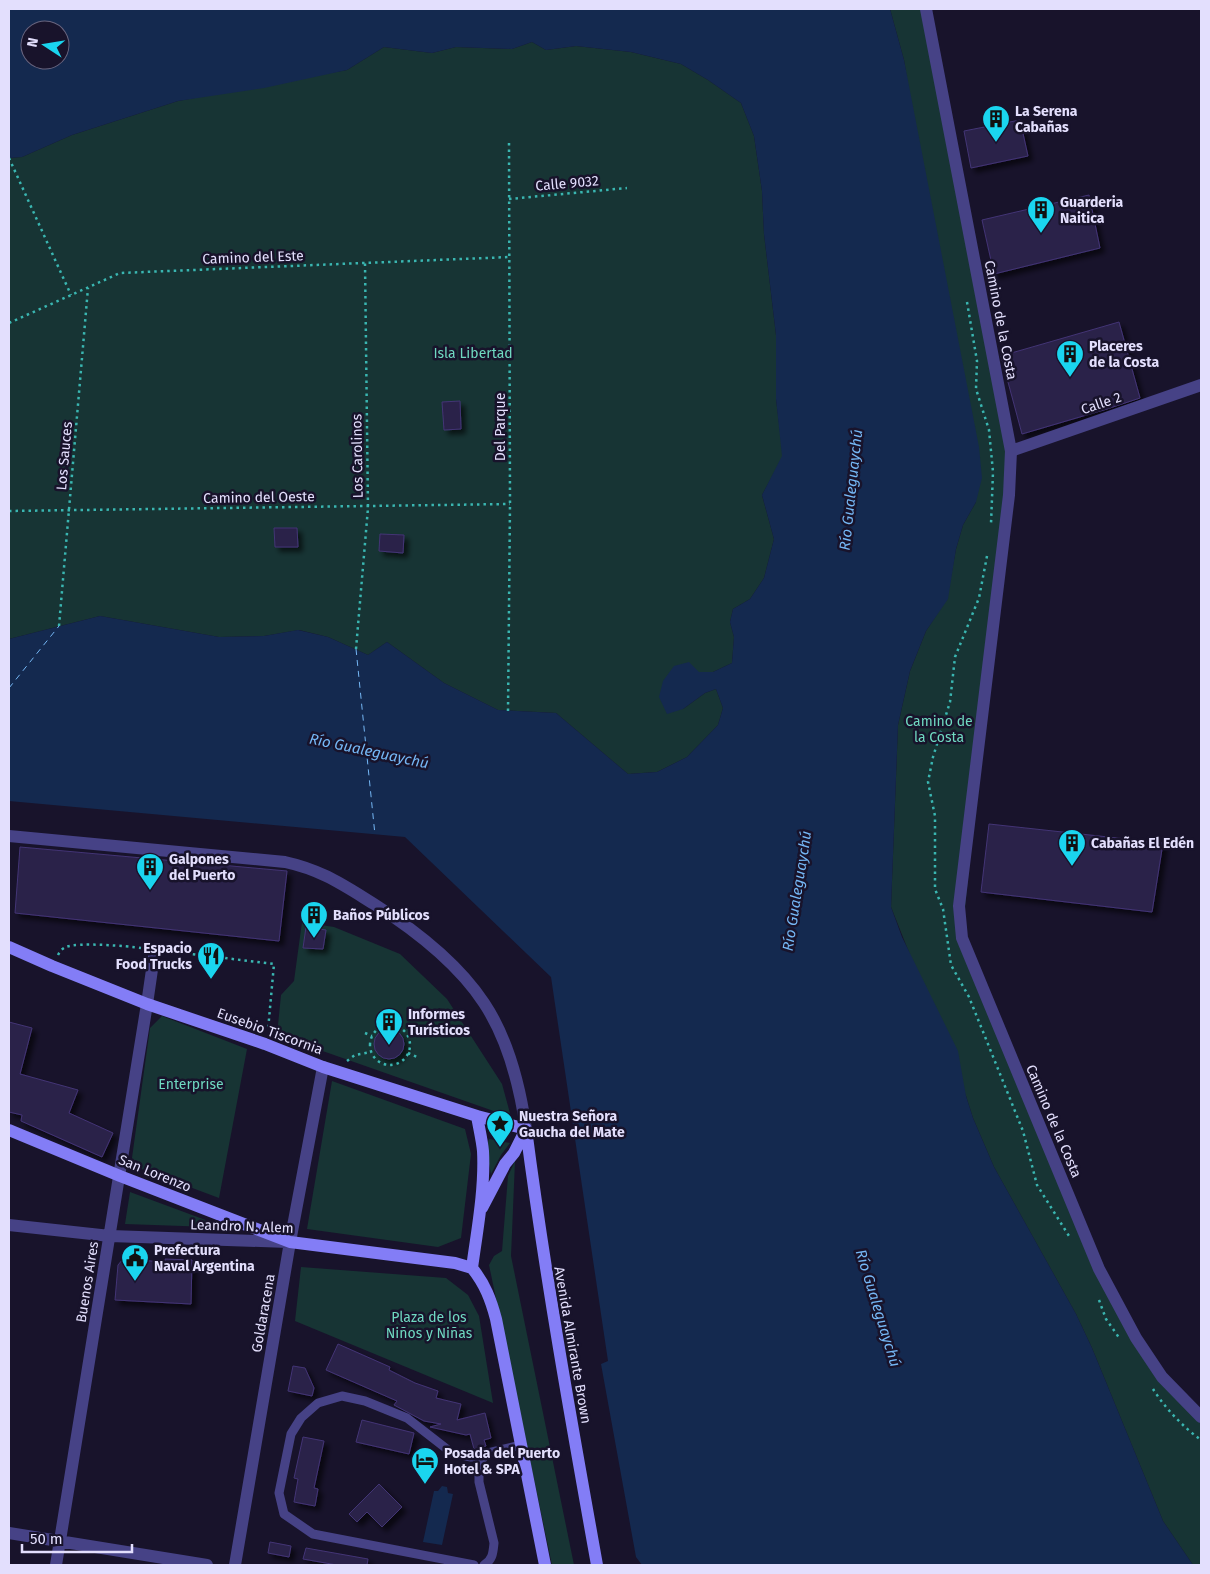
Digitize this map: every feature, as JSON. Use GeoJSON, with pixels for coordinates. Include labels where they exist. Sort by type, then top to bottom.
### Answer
{"type":"FeatureCollection","features":[{"type":"Feature","properties":{"kind":"main road","name":"Eusebio Tiscornia"},"geometry":{"type":"LineString","coordinates":[[9,947],[147,1004],[265,1044],[328,1068],[477,1116],[526,1129]]}},
{"type":"Feature","properties":{"kind":"main road"},"geometry":{"type":"LineString","coordinates":[[477,1116],[483,1149],[479,1215],[472,1268],[481,1278],[496,1319],[545,1565]]}},
{"type":"Feature","properties":{"kind":"main road"},"geometry":{"type":"LineString","coordinates":[[479,1215],[505,1164],[514,1153],[526,1129]]}},
{"type":"Feature","properties":{"kind":"main road","name":"Avenida Almirante Brown"},"geometry":{"type":"LineString","coordinates":[[526,1129],[537,1216],[558,1350],[597,1565]]}},
{"type":"Feature","properties":{"kind":"main road","name":"San Lorenzo"},"geometry":{"type":"LineString","coordinates":[[9,1130],[120,1176],[290,1242]]}},
{"type":"Feature","properties":{"kind":"main road","name":"Leandro N. Alem"},"geometry":{"type":"LineString","coordinates":[[290,1242],[455,1263],[472,1268]]}},
{"type":"Feature","properties":{"kind":"street","name":"Camino de la Costa"},"geometry":{"type":"LineString","coordinates":[[926,9],[1011,450],[1009,494],[960,906],[962,938],[1099,1269],[1136,1338],[1162,1377],[1201,1417]]}},
{"type":"Feature","properties":{"kind":"street","name":"Calle 2"},"geometry":{"type":"LineString","coordinates":[[1011,450],[1201,384]]}},
{"type":"Feature","properties":{"kind":"street"},"geometry":{"type":"LineString","coordinates":[[9,836],[285,862],[317,870],[341,883],[430,944],[465,978],[480,998],[502,1036],[514,1074],[526,1129]]}},
{"type":"Feature","properties":{"kind":"street","name":"Buenos Aires"},"geometry":{"type":"LineString","coordinates":[[56,1565],[155,949]]}},
{"type":"Feature","properties":{"kind":"street","name":"Goldaracena"},"geometry":{"type":"LineString","coordinates":[[235,1565],[290,1242],[328,1068]]}},
{"type":"Feature","properties":{"kind":"street","name":"Leandro N. Alem"},"geometry":{"type":"LineString","coordinates":[[9,1225],[110,1236],[290,1242]]}},
{"type":"Feature","properties":{"kind":"street"},"geometry":{"type":"LineString","coordinates":[[9,1533],[207,1565]]}},
{"type":"Feature","properties":{"kind":"lane"},"geometry":{"type":"LineString","coordinates":[[474,1565],[313,1534],[284,1514],[279,1493],[291,1434],[301,1418],[318,1404],[342,1396],[365,1401],[407,1418],[452,1453],[471,1457],[521,1444]]}},
{"type":"Feature","properties":{"kind":"lane"},"geometry":{"type":"LineString","coordinates":[[484,1565],[490,1562],[494,1542],[479,1482],[479,1465],[486,1453]]}},
{"type":"Feature","properties":{"kind":"path","name":"Del Parque"},"geometry":{"type":"LineString","coordinates":[[508,710],[510,504],[509,143]]}},
{"type":"Feature","properties":{"kind":"path"},"geometry":{"type":"LineString","coordinates":[[9,158],[71,295]]}},
{"type":"Feature","properties":{"kind":"path","name":"Calle 9032"},"geometry":{"type":"LineString","coordinates":[[509,199],[627,188]]}},
{"type":"Feature","properties":{"kind":"path","name":"Camino del Este"},"geometry":{"type":"LineString","coordinates":[[9,323],[120,272],[510,257]]}},
{"type":"Feature","properties":{"kind":"path","name":"Los Carolinos"},"geometry":{"type":"LineString","coordinates":[[356,649],[368,506],[364,263]]}},
{"type":"Feature","properties":{"kind":"path","name":"Los Sauces"},"geometry":{"type":"LineString","coordinates":[[60,626],[88,288]]}},
{"type":"Feature","properties":{"kind":"path"},"geometry":{"type":"LineString","coordinates":[[967,302],[977,361],[976,389],[989,430],[993,472],[990,530]]}},
{"type":"Feature","properties":{"kind":"path","name":"Camino del Oeste"},"geometry":{"type":"LineString","coordinates":[[9,511],[510,504]]}},
{"type":"Feature","properties":{"kind":"path"},"geometry":{"type":"LineString","coordinates":[[988,549],[979,598],[955,657],[950,702],[928,782],[935,816],[935,889],[943,909],[951,965],[969,997],[1020,1122],[1037,1185],[1059,1217],[1072,1241]]}},
{"type":"Feature","properties":{"kind":"path"},"geometry":{"type":"LineString","coordinates":[[52,966],[61,951],[68,946],[86,945],[155,949],[274,964],[269,1025],[265,1044]]}},
{"type":"Feature","properties":{"kind":"path"},"geometry":{"type":"LineString","coordinates":[[398,1026],[401,1020]]}},
{"type":"Feature","properties":{"kind":"path"},"geometry":{"type":"LineString","coordinates":[[384,1025],[398,1026],[404,1029],[410,1042],[408,1053],[403,1061],[390,1065],[381,1063],[371,1052],[369,1045],[372,1036],[378,1028],[384,1025]]}},
{"type":"Feature","properties":{"kind":"path"},"geometry":{"type":"LineString","coordinates":[[365,1033],[372,1036]]}},
{"type":"Feature","properties":{"kind":"path"},"geometry":{"type":"LineString","coordinates":[[328,1068],[355,1055],[371,1052]]}},
{"type":"Feature","properties":{"kind":"path"},"geometry":{"type":"LineString","coordinates":[[408,1053],[417,1057]]}},
{"type":"Feature","properties":{"kind":"path"},"geometry":{"type":"LineString","coordinates":[[378,1068],[381,1063]]}},
{"type":"Feature","properties":{"kind":"path"},"geometry":{"type":"LineString","coordinates":[[1096,1292],[1106,1319],[1122,1342]]}},
{"type":"Feature","properties":{"kind":"path"},"geometry":{"type":"LineString","coordinates":[[1150,1384],[1159,1398],[1189,1432],[1201,1440]]}},
{"type":"Feature","properties":{"kind":"green space","name":"Camino de la Costa"},"geometry":{"type":"Polygon","coordinates":[[[890,9],[926,9],[1011,451],[962,938],[1135,1338],[1201,1417],[1201,1565],[1193,1565],[1163,1521],[1092,1348],[1076,1314],[994,1167],[891,907],[898,725],[910,671],[926,631],[947,599],[956,549],[963,525],[976,502],[904,60],[890,9]]]}},
{"type":"Feature","properties":{"kind":"green space","name":"Isla Libertad"},"geometry":{"type":"Polygon","coordinates":[[[532,42],[546,50],[576,46],[631,52],[681,64],[741,103],[754,136],[762,191],[764,234],[776,335],[776,399],[783,456],[762,495],[774,539],[764,578],[750,599],[733,609],[730,622],[734,637],[732,663],[713,672],[699,672],[683,709],[705,693],[716,689],[723,708],[718,725],[687,757],[657,772],[628,774],[556,713],[498,710],[444,683],[387,642],[368,655],[328,637],[299,630],[264,636],[219,637],[100,616],[9,639],[9,158],[22,157],[72,135],[178,101],[347,70],[384,47],[432,53],[456,47],[512,49],[532,42]]]}},
{"type":"Feature","properties":{"kind":"green space"},"geometry":{"type":"Polygon","coordinates":[[[302,922],[334,927],[400,954],[447,999],[502,1084],[511,1117],[277,1035],[281,995],[294,981],[302,922]]]}},
{"type":"Feature","properties":{"kind":"green space","name":"Enterprise"},"geometry":{"type":"Polygon","coordinates":[[[162,1016],[247,1049],[219,1198],[131,1165],[150,1028],[162,1016]]]}},
{"type":"Feature","properties":{"kind":"green space"},"geometry":{"type":"Polygon","coordinates":[[[332,1081],[465,1129],[471,1154],[461,1238],[438,1247],[307,1229],[332,1081]]]}},
{"type":"Feature","properties":{"kind":"green space"},"geometry":{"type":"Polygon","coordinates":[[[489,1139],[510,1143],[491,1174],[486,1149],[489,1139]]]}},
{"type":"Feature","properties":{"kind":"green space"},"geometry":{"type":"Polygon","coordinates":[[[515,1161],[511,1256],[574,1565],[552,1565],[489,1265],[494,1256],[502,1251],[508,1176],[515,1161]]]}},
{"type":"Feature","properties":{"kind":"green space"},"geometry":{"type":"Polygon","coordinates":[[[130,1192],[211,1222],[211,1227],[125,1224],[130,1192]]]}},
{"type":"Feature","properties":{"kind":"green space","name":"Plaza de los Niños y Niñas"},"geometry":{"type":"Polygon","coordinates":[[[301,1267],[446,1278],[468,1295],[479,1316],[493,1403],[295,1321],[301,1267]]]}},
{"type":"Feature","properties":{"kind":"water","name":"Río Gualeguaychú"},"geometry":{"type":"Polygon","coordinates":[[[9,9],[890,9],[904,60],[979,447],[982,478],[976,502],[963,525],[956,549],[948,599],[926,631],[910,671],[898,725],[891,907],[902,937],[958,1051],[966,1096],[973,1118],[994,1167],[1076,1314],[1092,1348],[1163,1521],[1193,1565],[642,1565],[636,1557],[601,1364],[608,1361],[551,977],[405,837],[9,801],[9,639],[100,616],[219,637],[264,636],[298,630],[328,637],[368,655],[387,642],[444,683],[498,710],[556,713],[628,774],[657,772],[687,757],[718,725],[723,708],[716,689],[705,693],[683,709],[667,714],[659,697],[663,681],[674,666],[689,662],[699,672],[713,672],[732,663],[734,637],[730,622],[733,609],[750,599],[764,578],[774,539],[762,495],[782,456],[776,399],[776,335],[764,234],[762,191],[754,136],[741,103],[681,64],[631,52],[576,46],[546,50],[532,42],[512,49],[456,47],[432,53],[384,47],[347,70],[264,88],[178,101],[72,135],[22,157],[9,158],[9,9]]]}},
{"type":"Feature","properties":{"kind":"water"},"geometry":{"type":"Polygon","coordinates":[[[442,1486],[447,1487],[448,1493],[453,1494],[442,1545],[423,1542],[434,1491],[438,1491],[442,1486]]]}},
{"type":"Feature","properties":{"kind":"building","name":"La Serena Cabañas"},"geometry":{"type":"Polygon","coordinates":[[[1020,120],[1028,156],[971,168],[964,131],[1020,120]]]}},
{"type":"Feature","properties":{"kind":"building","name":"Guarderia Naitica"},"geometry":{"type":"Polygon","coordinates":[[[1089,195],[1100,248],[994,274],[982,220],[1089,195]]]}},
{"type":"Feature","properties":{"kind":"building","name":"Placeres de la Costa"},"geometry":{"type":"Polygon","coordinates":[[[1119,322],[1140,398],[1022,434],[1001,356],[1119,322]]]}},
{"type":"Feature","properties":{"kind":"building"},"geometry":{"type":"Polygon","coordinates":[[[460,401],[461,429],[444,430],[442,402],[460,401]]]}},
{"type":"Feature","properties":{"kind":"building"},"geometry":{"type":"Polygon","coordinates":[[[274,528],[297,528],[298,547],[275,547],[274,528]]]}},
{"type":"Feature","properties":{"kind":"building"},"geometry":{"type":"Polygon","coordinates":[[[380,534],[404,535],[403,553],[379,551],[380,534]]]}},
{"type":"Feature","properties":{"kind":"building","name":"Cabañas El Edén"},"geometry":{"type":"Polygon","coordinates":[[[989,824],[1163,843],[1152,912],[981,892],[989,824]]]}},
{"type":"Feature","properties":{"kind":"building","name":"Galpones del Puerto"},"geometry":{"type":"Polygon","coordinates":[[[20,847],[287,871],[279,941],[15,913],[20,847]]]}},
{"type":"Feature","properties":{"kind":"building","name":"Baños Públicos"},"geometry":{"type":"Polygon","coordinates":[[[306,927],[326,930],[323,949],[303,948],[306,927]]]}},
{"type":"Feature","properties":{"kind":"building"},"geometry":{"type":"Polygon","coordinates":[[[9,1022],[32,1028],[20,1074],[78,1090],[69,1113],[113,1133],[102,1157],[21,1121],[22,1115],[9,1112],[9,1022]]]}},
{"type":"Feature","properties":{"kind":"building","name":"Informes Turísticos"},"geometry":{"type":"Polygon","coordinates":[[[389,1029],[400,1033],[404,1044],[400,1055],[389,1059],[378,1055],[374,1044],[378,1033],[389,1029]]]}},
{"type":"Feature","properties":{"kind":"building"},"geometry":{"type":"Polygon","coordinates":[[[123,1259],[165,1262],[165,1259],[192,1260],[191,1304],[115,1300],[118,1265],[123,1259]]]}},
{"type":"Feature","properties":{"kind":"building"},"geometry":{"type":"Polygon","coordinates":[[[338,1344],[390,1367],[389,1370],[415,1383],[438,1391],[436,1398],[461,1404],[457,1420],[485,1413],[491,1438],[484,1440],[486,1446],[474,1449],[470,1434],[466,1435],[430,1427],[441,1424],[424,1421],[394,1405],[397,1401],[326,1370],[338,1344]]]}},
{"type":"Feature","properties":{"kind":"building"},"geometry":{"type":"Polygon","coordinates":[[[293,1366],[305,1368],[314,1388],[312,1396],[288,1391],[293,1366]]]}},
{"type":"Feature","properties":{"kind":"building"},"geometry":{"type":"Polygon","coordinates":[[[362,1420],[414,1433],[409,1454],[356,1442],[362,1420]]]}},
{"type":"Feature","properties":{"kind":"building"},"geometry":{"type":"Polygon","coordinates":[[[303,1437],[324,1441],[314,1488],[318,1489],[315,1506],[294,1502],[298,1479],[294,1478],[303,1437]]]}},
{"type":"Feature","properties":{"kind":"building"},"geometry":{"type":"Polygon","coordinates":[[[379,1484],[402,1507],[382,1527],[367,1512],[357,1522],[349,1514],[379,1484]]]}},
{"type":"Feature","properties":{"kind":"building"},"geometry":{"type":"Polygon","coordinates":[[[270,1542],[291,1546],[289,1557],[268,1553],[270,1542]]]}},
{"type":"Feature","properties":{"kind":"building"},"geometry":{"type":"Polygon","coordinates":[[[306,1548],[368,1559],[367,1565],[337,1565],[303,1559],[306,1548]]]}},
{"type":"Feature","properties":{"kind":"ferry route"},"geometry":{"type":"LineString","coordinates":[[9,688],[59,626]]}},
{"type":"Feature","properties":{"kind":"ferry route"},"geometry":{"type":"LineString","coordinates":[[356,649],[375,835]]}},
{"type":"Feature","properties":{"kind":"place","name":"La Serena Cabañas"},"geometry":{"type":"Point","coordinates":[996,143]}},
{"type":"Feature","properties":{"kind":"place","name":"Guarderia Naitica"},"geometry":{"type":"Point","coordinates":[1041,234]}},
{"type":"Feature","properties":{"kind":"place","name":"Placeres de la Costa"},"geometry":{"type":"Point","coordinates":[1070,378]}},
{"type":"Feature","properties":{"kind":"place","name":"Cabañas El Edén"},"geometry":{"type":"Point","coordinates":[1072,867]}},
{"type":"Feature","properties":{"kind":"place","name":"Galpones del Puerto"},"geometry":{"type":"Point","coordinates":[150,891]}},
{"type":"Feature","properties":{"kind":"place","name":"Baños Públicos"},"geometry":{"type":"Point","coordinates":[314,939]}},
{"type":"Feature","properties":{"kind":"place","name":"Espacio Food Trucks"},"geometry":{"type":"Point","coordinates":[211,980]}},
{"type":"Feature","properties":{"kind":"place","name":"Informes Turísticos"},"geometry":{"type":"Point","coordinates":[389,1046]}},
{"type":"Feature","properties":{"kind":"place","name":"Nuestra Señora Gaucha del Mate"},"geometry":{"type":"Point","coordinates":[500,1148]}},
{"type":"Feature","properties":{"kind":"place","name":"Prefectura Naval Argentina"},"geometry":{"type":"Point","coordinates":[135,1282]}},
{"type":"Feature","properties":{"kind":"place","name":"Posada del Puerto Hotel & SPA"},"geometry":{"type":"Point","coordinates":[425,1485]}}]}
